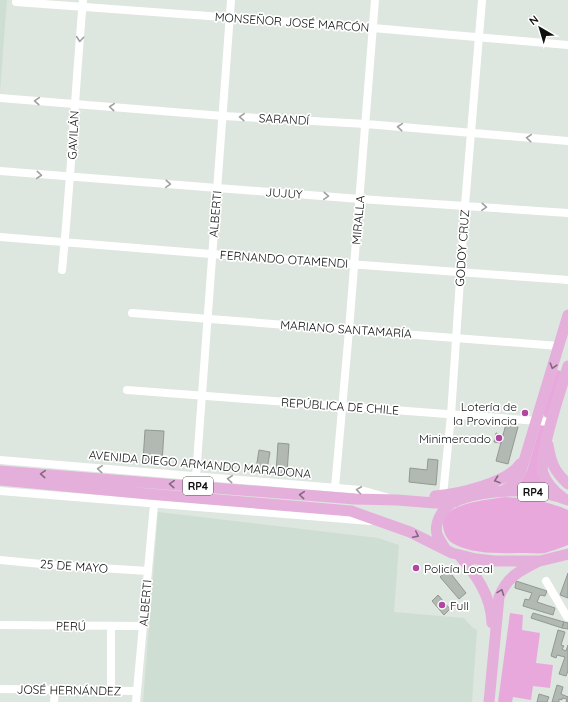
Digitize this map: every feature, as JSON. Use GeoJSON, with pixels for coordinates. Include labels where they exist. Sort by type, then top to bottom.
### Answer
{"type":"FeatureCollection","features":[{"type":"Feature","properties":{"kind":"main road"},"geometry":{"type":"LineString","coordinates":[[503,491],[511,486],[521,471],[568,315]]}},
{"type":"Feature","properties":{"kind":"main road"},"geometry":{"type":"LineString","coordinates":[[566,499],[552,487],[546,479],[543,472],[543,457],[568,366]]}},
{"type":"Feature","properties":{"kind":"main road"},"geometry":{"type":"LineString","coordinates":[[547,440],[552,466],[558,475],[568,484]]}},
{"type":"Feature","properties":{"kind":"main road"},"geometry":{"type":"LineString","coordinates":[[400,500],[463,492],[510,475],[515,471],[526,455]]}},
{"type":"Feature","properties":{"kind":"main road","name":"AVENIDA DIEGO ARMANDO MARADONA"},"geometry":{"type":"LineString","coordinates":[[0,471],[355,499],[400,500],[435,503],[455,502]]}},
{"type":"Feature","properties":{"kind":"main road","name":"RP4"},"geometry":{"type":"LineString","coordinates":[[0,480],[351,511],[410,532],[459,555],[494,561],[540,561],[568,554]]}},
{"type":"Feature","properties":{"kind":"main road","name":"RP4"},"geometry":{"type":"LineString","coordinates":[[455,502],[503,491],[527,491],[566,499]]}},
{"type":"Feature","properties":{"kind":"main road"},"geometry":{"type":"LineString","coordinates":[[446,550],[437,534],[437,521],[444,510],[455,502]]}},
{"type":"Feature","properties":{"kind":"main road"},"geometry":{"type":"LineString","coordinates":[[459,555],[479,579],[489,603],[492,615],[494,644]]}},
{"type":"Feature","properties":{"kind":"main road"},"geometry":{"type":"LineString","coordinates":[[489,702],[499,597],[504,585],[517,573],[540,561]]}},
{"type":"Feature","properties":{"kind":"street","name":"ALBERTI"},"geometry":{"type":"LineString","coordinates":[[196,476],[208,319],[211,254],[231,0]]}},
{"type":"Feature","properties":{"kind":"street","name":"MIRALLA"},"geometry":{"type":"LineString","coordinates":[[335,488],[360,199],[375,0]]}},
{"type":"Feature","properties":{"kind":"street","name":"GODOY CRUZ"},"geometry":{"type":"LineString","coordinates":[[442,495],[451,415],[460,271],[482,0]]}},
{"type":"Feature","properties":{"kind":"street","name":"MONSEÑOR JOSÉ MARCÓN"},"geometry":{"type":"LineString","coordinates":[[16,2],[82,3],[230,17],[568,44]]}},
{"type":"Feature","properties":{"kind":"street","name":"GAVILÁN"},"geometry":{"type":"LineString","coordinates":[[62,270],[82,3]]}},
{"type":"Feature","properties":{"kind":"street","name":"SARANDÍ"},"geometry":{"type":"LineString","coordinates":[[0,98],[223,116],[366,124],[568,141]]}},
{"type":"Feature","properties":{"kind":"street","name":"JUJUY"},"geometry":{"type":"LineString","coordinates":[[0,171],[360,199],[568,213]]}},
{"type":"Feature","properties":{"kind":"street","name":"FERNANDO OTAMENDI"},"geometry":{"type":"LineString","coordinates":[[0,237],[568,280]]}},
{"type":"Feature","properties":{"kind":"street","name":"MARIANO SANTAMARÍA"},"geometry":{"type":"LineString","coordinates":[[132,313],[559,346]]}},
{"type":"Feature","properties":{"kind":"street","name":"REPÚBLICA DE CHILE"},"geometry":{"type":"LineString","coordinates":[[128,390],[536,422],[552,422]]}},
{"type":"Feature","properties":{"kind":"street","name":"AVENIDA DIEGO ARMANDO MARADONA"},"geometry":{"type":"LineString","coordinates":[[0,460],[361,490],[400,500]]}},
{"type":"Feature","properties":{"kind":"street"},"geometry":{"type":"LineString","coordinates":[[0,491],[384,522]]}},
{"type":"Feature","properties":{"kind":"street","name":"ALBERTI"},"geometry":{"type":"LineString","coordinates":[[136,702],[154,504]]}},
{"type":"Feature","properties":{"kind":"street","name":"25 DE MAYO"},"geometry":{"type":"LineString","coordinates":[[0,560],[148,571]]}},
{"type":"Feature","properties":{"kind":"street"},"geometry":{"type":"LineString","coordinates":[[546,581],[567,617]]}},
{"type":"Feature","properties":{"kind":"street","name":"PERÚ"},"geometry":{"type":"LineString","coordinates":[[0,625],[143,626]]}},
{"type":"Feature","properties":{"kind":"street"},"geometry":{"type":"LineString","coordinates":[[111,626],[111,690]]}},
{"type":"Feature","properties":{"kind":"street","name":"JOSÉ HERNÁNDEZ"},"geometry":{"type":"LineString","coordinates":[[0,689],[137,691]]}},
{"type":"Feature","properties":{"kind":"street"},"geometry":{"type":"LineString","coordinates":[[54,702],[55,690]]}},
{"type":"Feature","properties":{"kind":"shaded area"},"geometry":{"type":"Polygon","coordinates":[[[0,0],[7,0],[0,92],[0,0]]]}},
{"type":"Feature","properties":{"kind":"shaded area"},"geometry":{"type":"Polygon","coordinates":[[[557,370],[561,371],[551,416],[546,418],[543,414],[557,370]]]}},
{"type":"Feature","properties":{"kind":"shaded area"},"geometry":{"type":"Polygon","coordinates":[[[540,426],[545,426],[546,488],[520,483],[527,471],[540,426]]]}},
{"type":"Feature","properties":{"kind":"shaded area"},"geometry":{"type":"Polygon","coordinates":[[[504,497],[537,500],[568,510],[568,545],[543,553],[489,553],[462,548],[448,539],[443,526],[444,518],[449,512],[466,504],[477,501],[504,497]]]}},
{"type":"Feature","properties":{"kind":"shaded area"},"geometry":{"type":"Polygon","coordinates":[[[158,512],[378,538],[399,545],[394,612],[464,618],[477,630],[472,702],[143,702],[158,512]]]}},
{"type":"Feature","properties":{"kind":"shaded area"},"geometry":{"type":"Polygon","coordinates":[[[510,613],[523,615],[522,630],[540,633],[536,663],[553,665],[550,688],[533,686],[531,700],[513,697],[512,702],[498,702],[510,613]]]}},
{"type":"Feature","properties":{"kind":"building"},"geometry":{"type":"Polygon","coordinates":[[[506,424],[518,427],[508,464],[496,461],[506,424]]]}},
{"type":"Feature","properties":{"kind":"building"},"geometry":{"type":"Polygon","coordinates":[[[145,430],[164,431],[162,463],[143,461],[145,430]]]}},
{"type":"Feature","properties":{"kind":"building","name":"Minimercado"},"geometry":{"type":"Polygon","coordinates":[[[496,433],[503,435],[501,443],[494,442],[496,433]]]}},
{"type":"Feature","properties":{"kind":"building"},"geometry":{"type":"Polygon","coordinates":[[[278,443],[289,444],[287,473],[276,473],[278,443]]]}},
{"type":"Feature","properties":{"kind":"building"},"geometry":{"type":"Polygon","coordinates":[[[259,450],[270,452],[267,470],[256,469],[259,450]]]}},
{"type":"Feature","properties":{"kind":"building"},"geometry":{"type":"Polygon","coordinates":[[[428,459],[438,460],[436,485],[409,482],[410,468],[427,470],[428,459]]]}},
{"type":"Feature","properties":{"kind":"building"},"geometry":{"type":"Polygon","coordinates":[[[448,570],[466,593],[459,599],[440,577],[448,570]]]}},
{"type":"Feature","properties":{"kind":"building"},"geometry":{"type":"Polygon","coordinates":[[[568,573],[568,598],[560,595],[568,573]]]}},
{"type":"Feature","properties":{"kind":"building"},"geometry":{"type":"Polygon","coordinates":[[[516,581],[547,591],[545,596],[540,595],[537,602],[555,608],[553,615],[523,606],[525,599],[529,600],[532,593],[515,588],[516,581]]]}},
{"type":"Feature","properties":{"kind":"building"},"geometry":{"type":"Polygon","coordinates":[[[438,595],[450,609],[444,615],[432,601],[438,595]]]}},
{"type":"Feature","properties":{"kind":"building"},"geometry":{"type":"Polygon","coordinates":[[[533,613],[564,622],[562,628],[531,618],[533,613]]]}},
{"type":"Feature","properties":{"kind":"building"},"geometry":{"type":"Polygon","coordinates":[[[564,622],[568,623],[568,629],[562,628],[564,622]]]}},
{"type":"Feature","properties":{"kind":"building"},"geometry":{"type":"Polygon","coordinates":[[[558,630],[565,632],[561,645],[564,646],[562,649],[566,651],[568,645],[568,671],[566,676],[559,674],[565,657],[557,655],[556,658],[551,656],[558,630]]]}},
{"type":"Feature","properties":{"kind":"building"},"geometry":{"type":"Polygon","coordinates":[[[557,685],[563,687],[561,694],[568,697],[568,702],[566,702],[567,699],[562,698],[562,700],[559,699],[559,702],[552,702],[557,685]]]}},
{"type":"Feature","properties":{"kind":"building"},"geometry":{"type":"Polygon","coordinates":[[[539,694],[549,697],[547,702],[537,702],[539,694]]]}},
{"type":"Feature","properties":{"kind":"place","name":"Lotería de la Provincia"},"geometry":{"type":"Point","coordinates":[525,413]}},
{"type":"Feature","properties":{"kind":"place","name":"Minimercado"},"geometry":{"type":"Point","coordinates":[499,438]}},
{"type":"Feature","properties":{"kind":"place","name":"Policía Local"},"geometry":{"type":"Point","coordinates":[416,568]}},
{"type":"Feature","properties":{"kind":"place","name":"Full"},"geometry":{"type":"Point","coordinates":[442,605]}}]}
